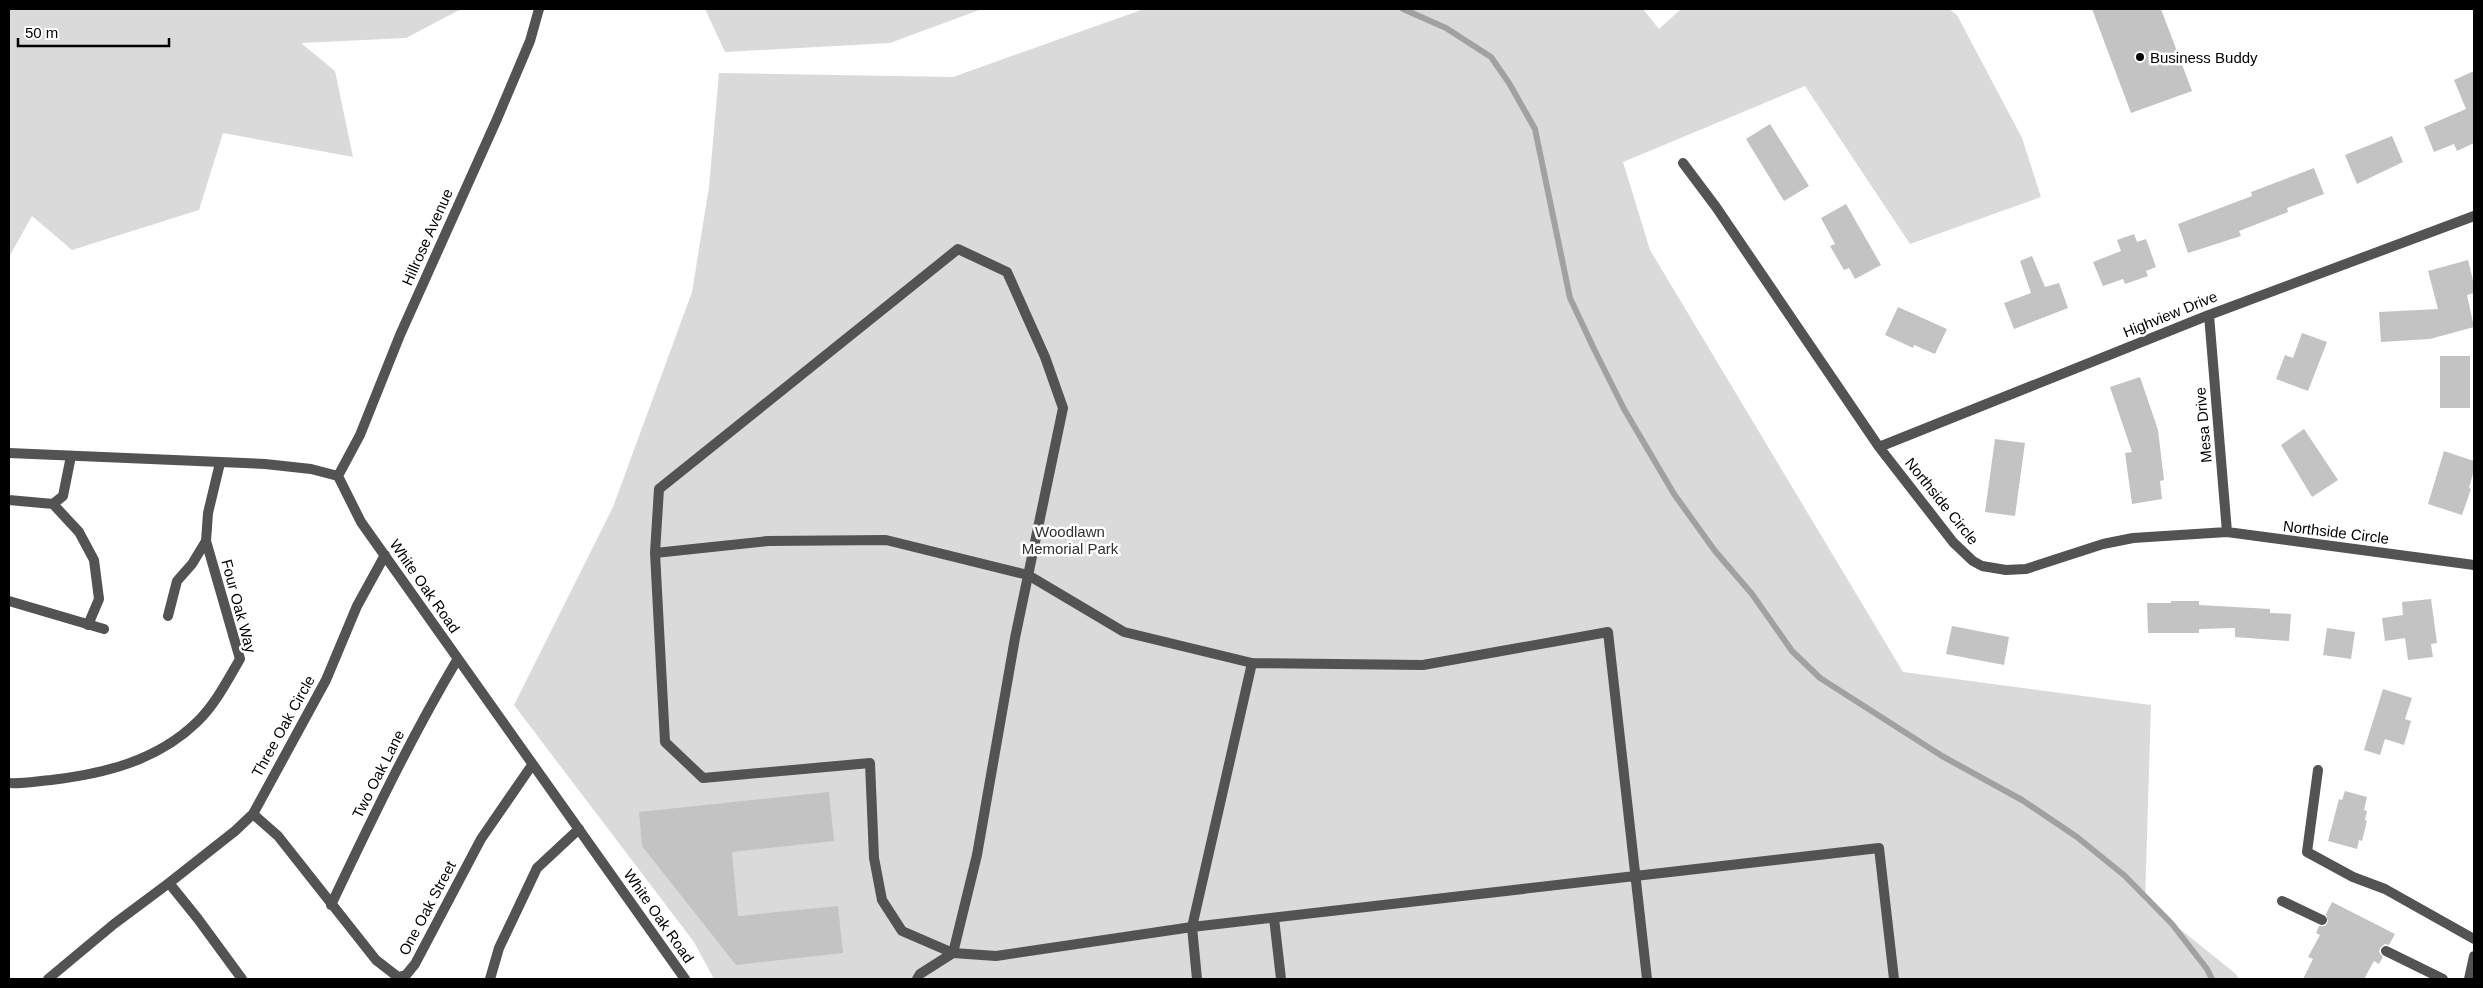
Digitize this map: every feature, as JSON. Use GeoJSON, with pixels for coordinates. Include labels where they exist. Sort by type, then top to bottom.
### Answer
{"type":"FeatureCollection","features":[{"type":"Feature","properties":{"kind":"street","name":"Hillrose Avenue"},"geometry":{"type":"LineString","coordinates":[[338,476],[360,435],[400,334],[497,119],[530,41],[539,9]]}},
{"type":"Feature","properties":{"kind":"street","name":"Northside Circle"},"geometry":{"type":"LineString","coordinates":[[1683,163],[1716,207],[1880,447],[1964,554],[1973,561],[1993,569],[2026,569],[2103,544],[2133,538],[2227,532],[2474,565]]}},
{"type":"Feature","properties":{"kind":"street","name":"Highview Drive"},"geometry":{"type":"LineString","coordinates":[[1880,447],[2209,315],[2474,216]]}},
{"type":"Feature","properties":{"kind":"street"},"geometry":{"type":"LineString","coordinates":[[918,979],[920,974],[953,953],[977,855],[996,736],[1062,408],[1045,357],[1006,272],[958,249],[659,489],[655,552],[665,742],[703,778],[870,764],[874,858],[882,900],[902,931],[953,953],[996,956],[1192,927],[1880,848],[1894,979]]}},
{"type":"Feature","properties":{"kind":"street","name":"Mesa Drive"},"geometry":{"type":"LineString","coordinates":[[2209,315],[2227,532]]}},
{"type":"Feature","properties":{"kind":"street"},"geometry":{"type":"LineString","coordinates":[[9,453],[265,464],[311,469],[338,476]]}},
{"type":"Feature","properties":{"kind":"street"},"geometry":{"type":"LineString","coordinates":[[53,504],[63,496],[72,456]]}},
{"type":"Feature","properties":{"kind":"street","name":"Four Oak Way"},"geometry":{"type":"LineString","coordinates":[[9,783],[89,775],[119,767],[153,753],[179,738],[197,722],[214,702],[240,660],[206,541],[208,513],[220,463]]}},
{"type":"Feature","properties":{"kind":"street","name":"White Oak Road"},"geometry":{"type":"LineString","coordinates":[[338,476],[361,522],[684,979]]}},
{"type":"Feature","properties":{"kind":"street"},"geometry":{"type":"LineString","coordinates":[[9,500],[53,504],[79,532],[94,560],[99,599],[88,625]]}},
{"type":"Feature","properties":{"kind":"street"},"geometry":{"type":"LineString","coordinates":[[655,552],[768,541],[886,540],[1028,575],[1124,632],[1252,663],[1423,664],[1608,632],[1647,979]]}},
{"type":"Feature","properties":{"kind":"street"},"geometry":{"type":"LineString","coordinates":[[168,616],[177,581],[192,564],[206,541]]}},
{"type":"Feature","properties":{"kind":"street","name":"Three Oak Circle"},"geometry":{"type":"LineString","coordinates":[[48,979],[114,924],[235,831],[253,814],[326,680],[357,606],[385,555]]}},
{"type":"Feature","properties":{"kind":"street"},"geometry":{"type":"LineString","coordinates":[[9,601],[104,629]]}},
{"type":"Feature","properties":{"kind":"street","name":"Two Oak Lane"},"geometry":{"type":"LineString","coordinates":[[331,905],[384,793],[457,660]]}},
{"type":"Feature","properties":{"kind":"street"},"geometry":{"type":"LineString","coordinates":[[1197,979],[1192,927],[1252,663]]}},
{"type":"Feature","properties":{"kind":"street","name":"One Oak Street"},"geometry":{"type":"LineString","coordinates":[[253,814],[278,836],[376,960],[398,977],[406,975],[415,964],[481,839],[532,765]]}},
{"type":"Feature","properties":{"kind":"street"},"geometry":{"type":"LineString","coordinates":[[2318,770],[2307,852],[2353,877],[2385,889],[2474,939]]}},
{"type":"Feature","properties":{"kind":"street"},"geometry":{"type":"LineString","coordinates":[[490,979],[500,948],[537,868],[579,829]]}},
{"type":"Feature","properties":{"kind":"street"},"geometry":{"type":"LineString","coordinates":[[169,882],[198,918],[242,979]]}},
{"type":"Feature","properties":{"kind":"street"},"geometry":{"type":"LineString","coordinates":[[2282,901],[2322,920]]}},
{"type":"Feature","properties":{"kind":"street"},"geometry":{"type":"LineString","coordinates":[[1274,918],[1281,979]]}},
{"type":"Feature","properties":{"kind":"street"},"geometry":{"type":"LineString","coordinates":[[2386,951],[2443,979]]}},
{"type":"Feature","properties":{"kind":"street"},"geometry":{"type":"LineString","coordinates":[[2469,979],[2474,960]]}},
{"type":"Feature","properties":{"kind":"green space"},"geometry":{"type":"Polygon","coordinates":[[[9,9],[461,9],[406,38],[301,43],[335,71],[353,157],[223,133],[199,210],[72,250],[32,216],[9,257],[9,9]]]}},
{"type":"Feature","properties":{"kind":"green space"},"geometry":{"type":"Polygon","coordinates":[[[705,9],[982,9],[890,43],[725,52],[705,9]]]}},
{"type":"Feature","properties":{"kind":"green space","name":"Woodlawn Memorial Park"},"geometry":{"type":"Polygon","coordinates":[[[1144,9],[1643,9],[1659,29],[1681,9],[1949,9],[1957,15],[2022,138],[2041,197],[1910,244],[1805,86],[1623,162],[1650,250],[1903,672],[2151,705],[2145,901],[2236,974],[2239,979],[714,979],[694,942],[514,705],[613,507],[692,292],[709,187],[719,73],[953,77],[1144,9]]]}},
{"type":"Feature","properties":{"kind":"building"},"geometry":{"type":"Polygon","coordinates":[[[2092,9],[2161,9],[2192,91],[2131,113],[2092,9]]]}},
{"type":"Feature","properties":{"kind":"building"},"geometry":{"type":"Polygon","coordinates":[[[2474,71],[2474,143],[2457,151],[2454,144],[2434,152],[2424,127],[2466,109],[2454,80],[2474,71]]]}},
{"type":"Feature","properties":{"kind":"building"},"geometry":{"type":"Polygon","coordinates":[[[1770,124],[1809,186],[1784,201],[1746,139],[1770,124]]]}},
{"type":"Feature","properties":{"kind":"building"},"geometry":{"type":"Polygon","coordinates":[[[2392,136],[2403,162],[2357,184],[2345,155],[2392,136]]]}},
{"type":"Feature","properties":{"kind":"building"},"geometry":{"type":"Polygon","coordinates":[[[2314,168],[2324,194],[2287,208],[2288,212],[2239,231],[2241,236],[2188,253],[2178,224],[2252,196],[2251,192],[2314,168]]]}},
{"type":"Feature","properties":{"kind":"building"},"geometry":{"type":"Polygon","coordinates":[[[1846,204],[1881,265],[1855,279],[1849,268],[1844,270],[1830,246],[1835,244],[1821,218],[1846,204]]]}},
{"type":"Feature","properties":{"kind":"building"},"geometry":{"type":"Polygon","coordinates":[[[2134,234],[2137,242],[2146,239],[2156,267],[2146,271],[2148,276],[2125,284],[2123,279],[2103,286],[2093,262],[2121,251],[2117,240],[2134,234]]]}},
{"type":"Feature","properties":{"kind":"building"},"geometry":{"type":"Polygon","coordinates":[[[2032,256],[2045,287],[2059,283],[2068,308],[2014,329],[2004,303],[2031,293],[2020,261],[2032,256]]]}},
{"type":"Feature","properties":{"kind":"building"},"geometry":{"type":"Polygon","coordinates":[[[2468,260],[2474,284],[2474,293],[2467,295],[2474,327],[2430,339],[2381,342],[2379,312],[2438,309],[2428,271],[2468,260]]]}},
{"type":"Feature","properties":{"kind":"building"},"geometry":{"type":"Polygon","coordinates":[[[1898,307],[1947,329],[1935,354],[1914,345],[1913,348],[1885,335],[1898,307]]]}},
{"type":"Feature","properties":{"kind":"building"},"geometry":{"type":"Polygon","coordinates":[[[2302,333],[2327,342],[2308,391],[2276,379],[2285,355],[2293,358],[2302,333]]]}},
{"type":"Feature","properties":{"kind":"building"},"geometry":{"type":"Polygon","coordinates":[[[2440,356],[2470,356],[2470,408],[2440,408],[2440,356]]]}},
{"type":"Feature","properties":{"kind":"building"},"geometry":{"type":"Polygon","coordinates":[[[2140,377],[2158,430],[2164,480],[2160,481],[2162,499],[2132,504],[2125,453],[2132,452],[2110,387],[2140,377]]]}},
{"type":"Feature","properties":{"kind":"building"},"geometry":{"type":"Polygon","coordinates":[[[2304,429],[2338,480],[2312,497],[2281,445],[2304,429]]]}},
{"type":"Feature","properties":{"kind":"building"},"geometry":{"type":"Polygon","coordinates":[[[1995,439],[2025,443],[2015,516],[1985,512],[1995,439]]]}},
{"type":"Feature","properties":{"kind":"building"},"geometry":{"type":"Polygon","coordinates":[[[2444,451],[2474,461],[2474,470],[2469,488],[2471,489],[2462,515],[2428,504],[2444,451]]]}},
{"type":"Feature","properties":{"kind":"building"},"geometry":{"type":"Polygon","coordinates":[[[2431,599],[2437,643],[2431,644],[2433,657],[2408,660],[2405,638],[2385,641],[2382,618],[2403,615],[2402,602],[2431,599]]]}},
{"type":"Feature","properties":{"kind":"building"},"geometry":{"type":"Polygon","coordinates":[[[2171,601],[2199,601],[2199,605],[2270,609],[2270,613],[2291,614],[2289,641],[2235,637],[2235,628],[2199,629],[2199,633],[2148,633],[2147,603],[2171,603],[2171,601]]]}},
{"type":"Feature","properties":{"kind":"building"},"geometry":{"type":"Polygon","coordinates":[[[1952,626],[2009,637],[2004,665],[1946,654],[1952,626]]]}},
{"type":"Feature","properties":{"kind":"building"},"geometry":{"type":"Polygon","coordinates":[[[2327,628],[2355,632],[2351,659],[2323,655],[2327,628]]]}},
{"type":"Feature","properties":{"kind":"building"},"geometry":{"type":"Polygon","coordinates":[[[2383,689],[2412,698],[2405,719],[2411,721],[2404,745],[2385,739],[2380,755],[2364,750],[2383,689]]]}},
{"type":"Feature","properties":{"kind":"building"},"geometry":{"type":"Polygon","coordinates":[[[2345,791],[2367,797],[2364,810],[2367,811],[2365,820],[2367,821],[2362,841],[2359,840],[2357,849],[2328,841],[2339,799],[2342,800],[2345,791]]]}},
{"type":"Feature","properties":{"kind":"building"},"geometry":{"type":"Polygon","coordinates":[[[829,792],[834,841],[732,852],[738,916],[838,906],[843,953],[736,965],[642,846],[639,812],[829,792]]]}},
{"type":"Feature","properties":{"kind":"building"},"geometry":{"type":"Polygon","coordinates":[[[2332,902],[2395,934],[2389,945],[2385,944],[2380,948],[2379,952],[2383,957],[2379,964],[2374,961],[2364,979],[2303,979],[2313,959],[2308,957],[2320,935],[2316,933],[2319,926],[2325,926],[2328,922],[2326,914],[2332,902]]]}},
{"type":"Feature","properties":{"kind":"waterway"},"geometry":{"type":"LineString","coordinates":[[1403,9],[1446,28],[1491,57],[1509,83],[1535,129],[1570,298],[1595,351],[1624,409],[1674,494],[1715,551],[1752,594],[1792,651],[1820,678],[1942,756],[2022,800],[2077,837],[2125,876],[2172,924],[2207,969],[2212,979]]}},
{"type":"Feature","properties":{"kind":"place","name":"Business Buddy"},"geometry":{"type":"Point","coordinates":[2140,57]}}]}
